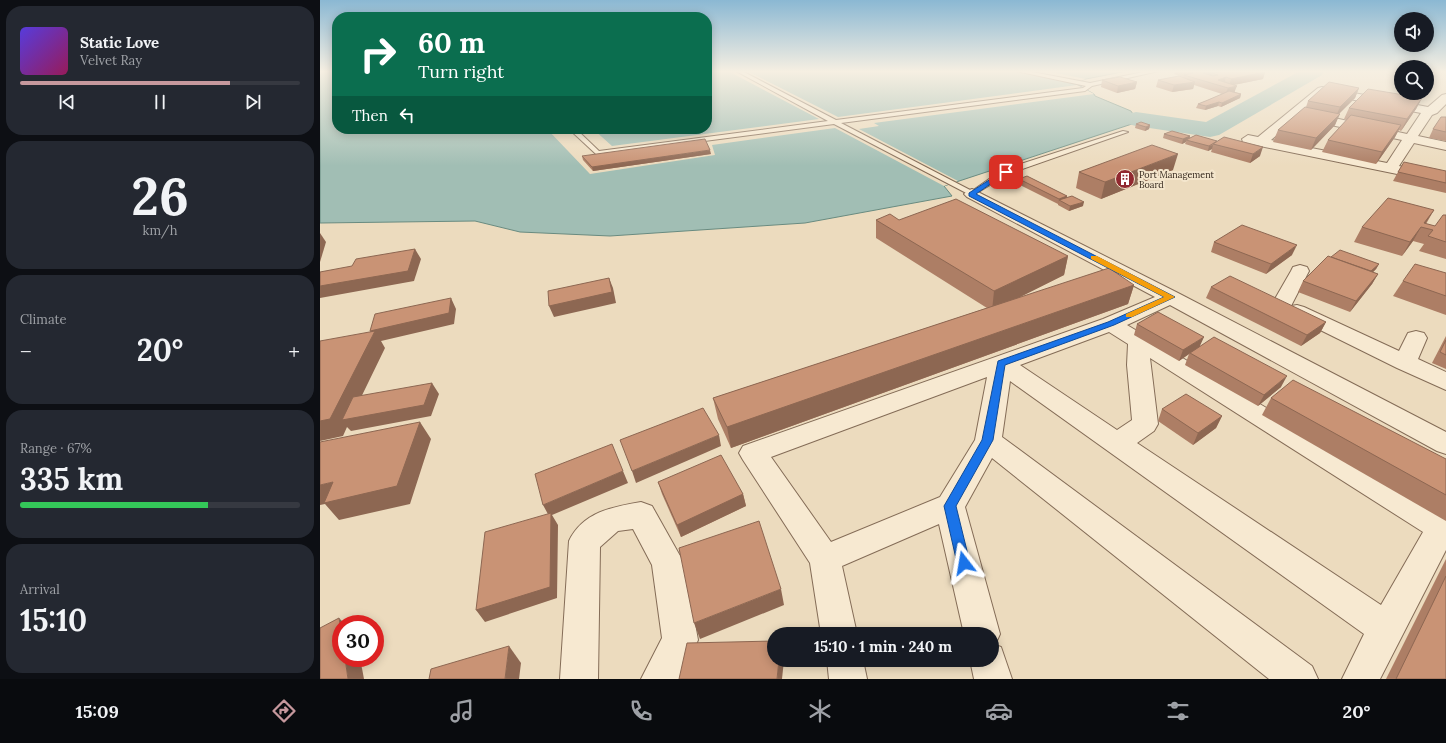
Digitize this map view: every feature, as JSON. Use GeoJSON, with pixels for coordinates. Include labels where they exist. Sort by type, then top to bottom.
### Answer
{"type":"FeatureCollection","features":[{"type":"Feature","properties":{"kind":"street"},"geometry":{"type":"LineString","coordinates":[[1307,103],[1254,141],[1446,180]]}},
{"type":"Feature","properties":{"kind":"street"},"geometry":{"type":"LineString","coordinates":[[1395,103],[1437,110]]}},
{"type":"Feature","properties":{"kind":"street"},"geometry":{"type":"LineString","coordinates":[[1390,169],[1410,139],[1437,110]]}},
{"type":"Feature","properties":{"kind":"street"},"geometry":{"type":"LineString","coordinates":[[1294,113],[1446,146]]}},
{"type":"Feature","properties":{"kind":"street"},"geometry":{"type":"LineString","coordinates":[[972,194],[1171,297],[1446,444]]}},
{"type":"Feature","properties":{"kind":"street"},"geometry":{"type":"LineString","coordinates":[[1300,271],[1273,300],[1446,382]]}},
{"type":"Feature","properties":{"kind":"street"},"geometry":{"type":"LineString","coordinates":[[838,627],[825,559],[753,453],[1111,324],[1171,297]]}},
{"type":"Feature","properties":{"kind":"street"},"geometry":{"type":"LineString","coordinates":[[1111,324],[1442,528],[1386,629],[1362,679]]}},
{"type":"Feature","properties":{"kind":"street"},"geometry":{"type":"LineString","coordinates":[[1405,363],[1416,338]]}},
{"type":"Feature","properties":{"kind":"street"},"geometry":{"type":"LineString","coordinates":[[1116,443],[1145,424],[1139,365],[1139,341]]}},
{"type":"Feature","properties":{"kind":"street"},"geometry":{"type":"LineString","coordinates":[[825,559],[950,506],[988,440],[1001,363]]}},
{"type":"Feature","properties":{"kind":"street"},"geometry":{"type":"LineString","coordinates":[[1001,363],[1386,629]]}},
{"type":"Feature","properties":{"kind":"street"},"geometry":{"type":"LineString","coordinates":[[988,440],[1299,679]]}},
{"type":"Feature","properties":{"kind":"street"},"geometry":{"type":"LineString","coordinates":[[950,506],[980,627]]}},
{"type":"Feature","properties":{"kind":"street"},"geometry":{"type":"LineString","coordinates":[[579,679],[585,541],[610,520],[641,515],[668,564],[680,640],[660,679]]}},
{"type":"Feature","properties":{"kind":"street"},"geometry":{"type":"LineString","coordinates":[[846,667],[848,679]]}},
{"type":"Feature","properties":{"kind":"street"},"geometry":{"type":"LineString","coordinates":[[990,667],[993,679]]}},
{"type":"Feature","properties":{"kind":"lane"},"geometry":{"type":"LineString","coordinates":[[798,103],[972,194],[1006,172],[1125,132]]}},
{"type":"Feature","properties":{"kind":"lane"},"geometry":{"type":"LineString","coordinates":[[577,134],[597,153],[985,103]]}},
{"type":"Feature","properties":{"kind":"water"},"geometry":{"type":"Polygon","coordinates":[[[320,103],[332,103],[332,134],[712,134],[712,103],[1111,103],[1131,111],[1138,122],[944,186],[952,196],[805,223],[610,236],[520,232],[475,221],[320,223],[320,103]]]}},
{"type":"Feature","properties":{"kind":"pier"},"geometry":{"type":"Polygon","coordinates":[[[788,103],[810,103],[838,117],[945,103],[1028,103],[874,123],[879,126],[859,129],[958,181],[944,186],[835,128],[712,145],[715,155],[590,174],[552,134],[599,134],[612,146],[819,119],[788,103]]]}},
{"type":"Feature","properties":{"kind":"building"},"geometry":{"type":"Polygon","coordinates":[[[1201,103],[1217,103],[1206,106],[1198,104],[1201,103]]]}},
{"type":"Feature","properties":{"kind":"building"},"geometry":{"type":"Polygon","coordinates":[[[1317,103],[1344,103],[1340,107],[1317,103]]]}},
{"type":"Feature","properties":{"kind":"building"},"geometry":{"type":"Polygon","coordinates":[[[1354,103],[1419,103],[1407,119],[1349,108],[1354,103]]]}},
{"type":"Feature","properties":{"kind":"building"},"geometry":{"type":"Polygon","coordinates":[[[1305,107],[1340,114],[1316,138],[1278,130],[1305,107]]]}},
{"type":"Feature","properties":{"kind":"building"},"geometry":{"type":"Polygon","coordinates":[[[1351,115],[1401,125],[1382,152],[1328,140],[1351,115]]]}},
{"type":"Feature","properties":{"kind":"building"},"geometry":{"type":"Polygon","coordinates":[[[1441,117],[1446,117],[1446,132],[1433,129],[1441,117]]]}},
{"type":"Feature","properties":{"kind":"building"},"geometry":{"type":"Polygon","coordinates":[[[1141,122],[1150,125],[1146,127],[1136,124],[1141,122]]]}},
{"type":"Feature","properties":{"kind":"building"},"geometry":{"type":"Polygon","coordinates":[[[1172,131],[1190,136],[1183,139],[1164,134],[1172,131]]]}},
{"type":"Feature","properties":{"kind":"building"},"geometry":{"type":"Polygon","coordinates":[[[1196,135],[1217,141],[1209,146],[1186,140],[1196,135]]]}},
{"type":"Feature","properties":{"kind":"building"},"geometry":{"type":"Polygon","coordinates":[[[1224,137],[1263,147],[1253,154],[1213,144],[1224,137]]]}},
{"type":"Feature","properties":{"kind":"building"},"geometry":{"type":"Polygon","coordinates":[[[705,139],[710,150],[592,167],[582,156],[705,139]]]}},
{"type":"Feature","properties":{"kind":"building"},"geometry":{"type":"Polygon","coordinates":[[[1152,145],[1178,154],[1105,182],[1079,172],[1152,145]]]}},
{"type":"Feature","properties":{"kind":"building"},"geometry":{"type":"Polygon","coordinates":[[[1404,162],[1446,171],[1446,183],[1398,172],[1404,162]]]}},
{"type":"Feature","properties":{"kind":"building"},"geometry":{"type":"Polygon","coordinates":[[[1027,176],[1067,196],[1059,199],[1019,179],[1027,176]]]}},
{"type":"Feature","properties":{"kind":"building"},"geometry":{"type":"Polygon","coordinates":[[[1072,196],[1084,202],[1070,206],[1059,200],[1072,196]]]}},
{"type":"Feature","properties":{"kind":"building"},"geometry":{"type":"Polygon","coordinates":[[[1388,198],[1434,210],[1424,223],[1435,226],[1443,215],[1446,215],[1446,242],[1428,236],[1433,230],[1421,227],[1410,242],[1362,227],[1388,198]]]}},
{"type":"Feature","properties":{"kind":"building"},"geometry":{"type":"Polygon","coordinates":[[[956,199],[1068,256],[994,291],[876,220],[890,214],[899,220],[956,199]]]}},
{"type":"Feature","properties":{"kind":"building"},"geometry":{"type":"Polygon","coordinates":[[[1242,225],[1297,245],[1271,264],[1214,242],[1242,225]]]}},
{"type":"Feature","properties":{"kind":"building"},"geometry":{"type":"Polygon","coordinates":[[[415,249],[408,271],[320,286],[320,272],[352,266],[356,259],[415,249]]]}},
{"type":"Feature","properties":{"kind":"building"},"geometry":{"type":"Polygon","coordinates":[[[1340,250],[1379,264],[1371,271],[1331,257],[1340,250]]]}},
{"type":"Feature","properties":{"kind":"building"},"geometry":{"type":"Polygon","coordinates":[[[1328,256],[1378,274],[1356,301],[1303,281],[1328,256]]]}},
{"type":"Feature","properties":{"kind":"building"},"geometry":{"type":"Polygon","coordinates":[[[1415,264],[1446,273],[1446,296],[1403,281],[1415,264]]]}},
{"type":"Feature","properties":{"kind":"building"},"geometry":{"type":"Polygon","coordinates":[[[1109,268],[1134,285],[727,427],[713,398],[1109,268]]]}},
{"type":"Feature","properties":{"kind":"building"},"geometry":{"type":"Polygon","coordinates":[[[1230,276],[1326,322],[1307,335],[1211,287],[1230,276]]]}},
{"type":"Feature","properties":{"kind":"building"},"geometry":{"type":"Polygon","coordinates":[[[609,278],[612,292],[549,306],[548,291],[609,278]]]}},
{"type":"Feature","properties":{"kind":"building"},"geometry":{"type":"Polygon","coordinates":[[[451,298],[449,313],[370,331],[375,314],[451,298]]]}},
{"type":"Feature","properties":{"kind":"building"},"geometry":{"type":"Polygon","coordinates":[[[1158,312],[1204,337],[1183,350],[1137,324],[1158,312]]]}},
{"type":"Feature","properties":{"kind":"building"},"geometry":{"type":"Polygon","coordinates":[[[375,331],[330,419],[320,421],[320,341],[375,331]]]}},
{"type":"Feature","properties":{"kind":"building"},"geometry":{"type":"Polygon","coordinates":[[[1214,337],[1287,376],[1264,395],[1190,353],[1214,337]]]}},
{"type":"Feature","properties":{"kind":"building"},"geometry":{"type":"Polygon","coordinates":[[[1446,340],[1446,355],[1440,352],[1446,340]]]}},
{"type":"Feature","properties":{"kind":"building"},"geometry":{"type":"Polygon","coordinates":[[[1293,380],[1446,459],[1446,495],[1271,398],[1293,380]]]}},
{"type":"Feature","properties":{"kind":"building"},"geometry":{"type":"Polygon","coordinates":[[[432,383],[424,405],[342,420],[353,397],[432,383]]]}},
{"type":"Feature","properties":{"kind":"building"},"geometry":{"type":"Polygon","coordinates":[[[1186,394],[1222,416],[1198,433],[1162,409],[1186,394]]]}},
{"type":"Feature","properties":{"kind":"building"},"geometry":{"type":"Polygon","coordinates":[[[703,408],[719,435],[632,471],[620,440],[703,408]]]}},
{"type":"Feature","properties":{"kind":"building"},"geometry":{"type":"Polygon","coordinates":[[[420,422],[397,486],[324,503],[333,482],[320,485],[320,442],[420,422]]]}},
{"type":"Feature","properties":{"kind":"building"},"geometry":{"type":"Polygon","coordinates":[[[612,444],[623,471],[543,505],[535,474],[612,444]]]}},
{"type":"Feature","properties":{"kind":"building"},"geometry":{"type":"Polygon","coordinates":[[[721,455],[743,494],[677,525],[658,482],[721,455]]]}},
{"type":"Feature","properties":{"kind":"building"},"geometry":{"type":"Polygon","coordinates":[[[551,513],[550,587],[476,610],[485,532],[551,513]]]}},
{"type":"Feature","properties":{"kind":"building"},"geometry":{"type":"Polygon","coordinates":[[[759,521],[781,589],[694,623],[679,548],[759,521]]]}},
{"type":"Feature","properties":{"kind":"building"},"geometry":{"type":"Polygon","coordinates":[[[1446,576],[1446,679],[1396,679],[1446,576]]]}},
{"type":"Feature","properties":{"kind":"building"},"geometry":{"type":"Polygon","coordinates":[[[332,622],[332,667],[346,667],[348,679],[320,679],[320,628],[332,622]]]}},
{"type":"Feature","properties":{"kind":"building"},"geometry":{"type":"Polygon","coordinates":[[[767,641],[767,667],[778,667],[777,679],[679,679],[687,643],[767,641]]]}},
{"type":"Feature","properties":{"kind":"building"},"geometry":{"type":"Polygon","coordinates":[[[509,646],[505,679],[429,679],[431,669],[509,646]]]}},
{"type":"Feature","properties":{"kind":"waterway"},"geometry":{"type":"LineString","coordinates":[[1136,119],[1210,130],[1259,103]]}},
{"type":"Feature","properties":{"kind":"slow traffic"},"geometry":{"type":"LineString","coordinates":[[1094,257],[1171,297],[1129,316]]}},
{"type":"Feature","properties":{"kind":"place","name":"Port Management Board"},"geometry":{"type":"Point","coordinates":[1125,179]}},
{"type":"Feature","properties":{"kind":"route"},"geometry":{"type":"LineString","coordinates":[[964,563],[950,506],[988,440],[1001,363],[1111,324],[1171,297],[972,194],[1006,172]]}}]}
